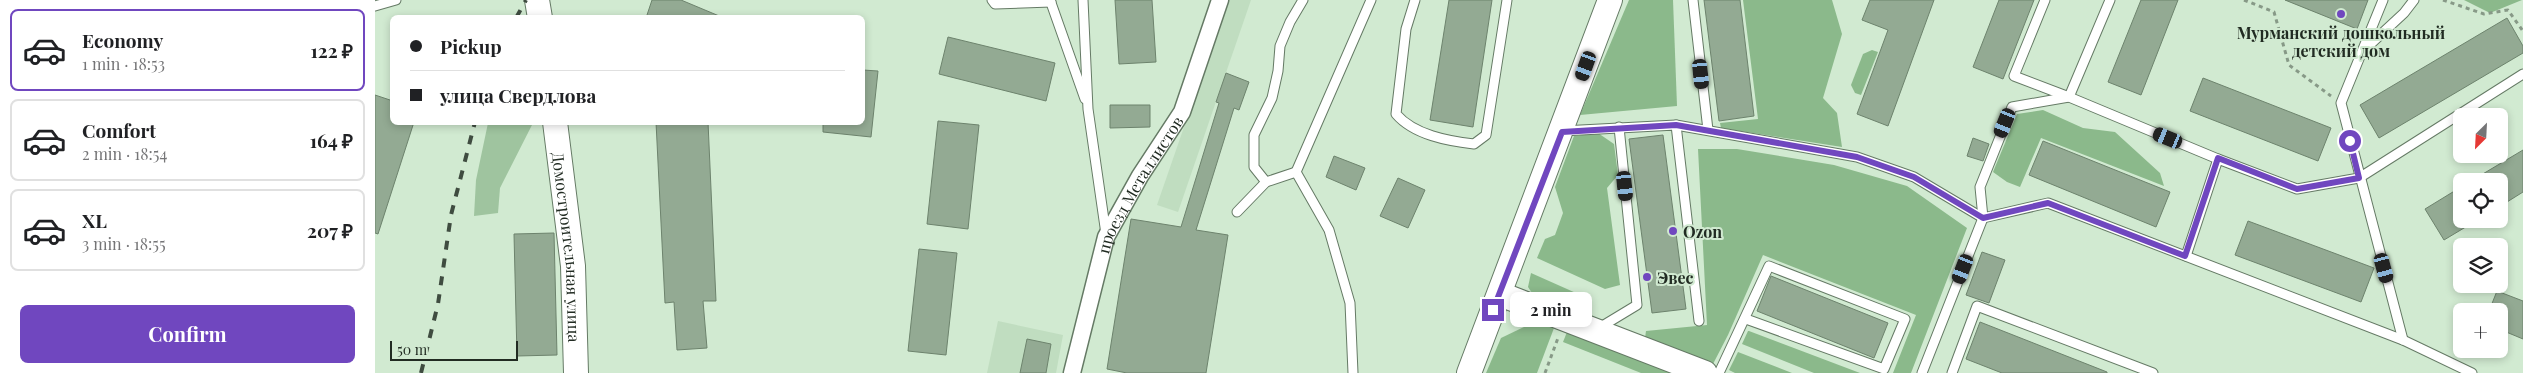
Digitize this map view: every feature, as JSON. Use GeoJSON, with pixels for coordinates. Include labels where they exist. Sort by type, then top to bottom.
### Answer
{"type":"FeatureCollection","features":[{"type":"Feature","properties":{"kind":"street"},"geometry":{"type":"LineString","coordinates":[[537,0],[540,15]]}},
{"type":"Feature","properties":{"kind":"street","name":"проезд Металлистов"},"geometry":{"type":"LineString","coordinates":[[1071,373],[1106,237],[1140,176],[1182,112],[1220,0]]}},
{"type":"Feature","properties":{"kind":"street"},"geometry":{"type":"LineString","coordinates":[[1469,373],[1562,132],[1610,0]]}},
{"type":"Feature","properties":{"kind":"street","name":"Домостроительная улица"},"geometry":{"type":"LineString","coordinates":[[555,125],[573,266],[576,373]]}},
{"type":"Feature","properties":{"kind":"street"},"geometry":{"type":"LineString","coordinates":[[1500,294],[1705,373]]}},
{"type":"Feature","properties":{"kind":"lane"},"geometry":{"type":"LineString","coordinates":[[375,6],[396,0]]}},
{"type":"Feature","properties":{"kind":"lane"},"geometry":{"type":"LineString","coordinates":[[992,0],[995,4],[1051,1],[1088,109]]}},
{"type":"Feature","properties":{"kind":"lane"},"geometry":{"type":"LineString","coordinates":[[1083,0],[1088,109],[1106,237]]}},
{"type":"Feature","properties":{"kind":"lane"},"geometry":{"type":"LineString","coordinates":[[1266,182],[1253,167],[1254,135],[1272,98],[1279,72],[1280,46],[1290,22],[1303,0]]}},
{"type":"Feature","properties":{"kind":"lane"},"geometry":{"type":"LineString","coordinates":[[1237,212],[1266,182],[1296,172],[1371,0]]}},
{"type":"Feature","properties":{"kind":"lane"},"geometry":{"type":"LineString","coordinates":[[1415,0],[1406,29],[1396,114],[1403,122],[1419,130],[1450,141],[1474,144],[1486,135],[1507,0]]}},
{"type":"Feature","properties":{"kind":"lane"},"geometry":{"type":"LineString","coordinates":[[1693,0],[1707,130]]}},
{"type":"Feature","properties":{"kind":"lane"},"geometry":{"type":"LineString","coordinates":[[2045,0],[2013,76],[2297,189],[2359,178],[2523,74]]}},
{"type":"Feature","properties":{"kind":"lane"},"geometry":{"type":"LineString","coordinates":[[2069,97],[2110,0]]}},
{"type":"Feature","properties":{"kind":"lane"},"geometry":{"type":"LineString","coordinates":[[2383,0],[2341,103],[2359,178],[2403,340]]}},
{"type":"Feature","properties":{"kind":"lane"},"geometry":{"type":"LineString","coordinates":[[2361,53],[2404,13],[2414,0]]}},
{"type":"Feature","properties":{"kind":"lane"},"geometry":{"type":"LineString","coordinates":[[1922,373],[1983,218],[1979,187],[2012,107],[2069,97]]}},
{"type":"Feature","properties":{"kind":"lane"},"geometry":{"type":"LineString","coordinates":[[1562,132],[1676,125],[1857,157],[1914,177],[1983,218],[2048,203],[2403,340],[2472,373]]}},
{"type":"Feature","properties":{"kind":"lane"},"geometry":{"type":"LineString","coordinates":[[1676,125],[1699,321]]}},
{"type":"Feature","properties":{"kind":"lane"},"geometry":{"type":"LineString","coordinates":[[1595,330],[1637,305],[1619,127]]}},
{"type":"Feature","properties":{"kind":"lane"},"geometry":{"type":"LineString","coordinates":[[2185,256],[2218,158]]}},
{"type":"Feature","properties":{"kind":"lane"},"geometry":{"type":"LineString","coordinates":[[1296,172],[1329,230],[1350,303],[1353,373]]}},
{"type":"Feature","properties":{"kind":"lane"},"geometry":{"type":"LineString","coordinates":[[1719,373],[1769,266],[1905,319],[1884,370],[1745,319]]}},
{"type":"Feature","properties":{"kind":"lane"},"geometry":{"type":"LineString","coordinates":[[1952,373],[1977,306],[2153,373]]}},
{"type":"Feature","properties":{"kind":"path"},"geometry":{"type":"LineString","coordinates":[[2244,0],[2274,12],[2289,65],[2341,103]]}},
{"type":"Feature","properties":{"kind":"path"},"geometry":{"type":"LineString","coordinates":[[2443,0],[2484,14],[2508,10],[2523,31]]}},
{"type":"Feature","properties":{"kind":"path"},"geometry":{"type":"LineString","coordinates":[[1545,373],[1565,319]]}},
{"type":"Feature","properties":{"kind":"shaded area"},"geometry":{"type":"Polygon","coordinates":[[[1228,0],[1251,0],[1178,212],[1157,205],[1228,0]]]}},
{"type":"Feature","properties":{"kind":"shaded area"},"geometry":{"type":"Polygon","coordinates":[[[1629,0],[1673,0],[1677,106],[1580,115],[1629,0]]]}},
{"type":"Feature","properties":{"kind":"shaded area"},"geometry":{"type":"Polygon","coordinates":[[[1743,0],[1832,0],[1842,34],[1823,98],[1837,113],[1842,147],[1721,128],[1720,123],[1758,119],[1743,0]]]}},
{"type":"Feature","properties":{"kind":"shaded area"},"geometry":{"type":"Polygon","coordinates":[[[2464,0],[2522,0],[2490,13],[2464,0]]]}},
{"type":"Feature","properties":{"kind":"shaded area"},"geometry":{"type":"Polygon","coordinates":[[[1872,50],[1878,52],[1861,95],[1855,93],[1851,85],[1863,54],[1872,50]]]}},
{"type":"Feature","properties":{"kind":"shaded area"},"geometry":{"type":"Polygon","coordinates":[[[2043,110],[2083,128],[2115,132],[2160,173],[2164,186],[2041,138],[2020,187],[2007,182],[1993,172],[2017,114],[2043,110]]]}},
{"type":"Feature","properties":{"kind":"shaded area"},"geometry":{"type":"Polygon","coordinates":[[[488,125],[532,125],[500,188],[498,213],[474,216],[476,180],[488,125]]]}},
{"type":"Feature","properties":{"kind":"shaded area"},"geometry":{"type":"Polygon","coordinates":[[[1598,133],[1614,144],[1618,175],[1607,188],[1620,285],[1605,289],[1537,258],[1545,239],[1555,235],[1563,213],[1555,187],[1574,136],[1598,133]]]}},
{"type":"Feature","properties":{"kind":"shaded area"},"geometry":{"type":"Polygon","coordinates":[[[1698,149],[1737,149],[1834,165],[1907,186],[1967,228],[1911,373],[1893,373],[1916,315],[1763,255],[1728,335],[1713,364],[1645,338],[1646,331],[1707,325],[1698,149]]]}},
{"type":"Feature","properties":{"kind":"shaded area"},"geometry":{"type":"Polygon","coordinates":[[[1531,273],[1585,297],[1560,304],[1532,293],[1528,287],[1531,273]]]}},
{"type":"Feature","properties":{"kind":"shaded area"},"geometry":{"type":"Polygon","coordinates":[[[998,321],[1063,335],[1056,373],[987,373],[998,321]]]}},
{"type":"Feature","properties":{"kind":"shaded area"},"geometry":{"type":"Polygon","coordinates":[[[1542,325],[1554,328],[1537,373],[1486,373],[1501,338],[1526,326],[1542,325]]]}},
{"type":"Feature","properties":{"kind":"shaded area"},"geometry":{"type":"Polygon","coordinates":[[[1748,331],[1860,373],[1814,373],[1742,344],[1748,331]]]}},
{"type":"Feature","properties":{"kind":"shaded area"},"geometry":{"type":"Polygon","coordinates":[[[1567,332],[1673,373],[1641,373],[1563,342],[1567,332]]]}},
{"type":"Feature","properties":{"kind":"shaded area"},"geometry":{"type":"Polygon","coordinates":[[[1738,352],[1792,373],[1735,373],[1729,370],[1738,352]]]}},
{"type":"Feature","properties":{"kind":"building"},"geometry":{"type":"Polygon","coordinates":[[[652,0],[681,0],[717,15],[647,15],[652,0]]]}},
{"type":"Feature","properties":{"kind":"building"},"geometry":{"type":"Polygon","coordinates":[[[1115,0],[1152,0],[1156,62],[1119,64],[1115,0]]]}},
{"type":"Feature","properties":{"kind":"building"},"geometry":{"type":"Polygon","coordinates":[[[1449,0],[1492,0],[1473,127],[1430,120],[1449,0]]]}},
{"type":"Feature","properties":{"kind":"building"},"geometry":{"type":"Polygon","coordinates":[[[1704,0],[1740,0],[1754,116],[1719,121],[1704,0]]]}},
{"type":"Feature","properties":{"kind":"building"},"geometry":{"type":"Polygon","coordinates":[[[1870,0],[1934,0],[1888,126],[1857,114],[1888,30],[1862,20],[1870,0]]]}},
{"type":"Feature","properties":{"kind":"building"},"geometry":{"type":"Polygon","coordinates":[[[1999,0],[2034,0],[2003,79],[1973,67],[1999,0]]]}},
{"type":"Feature","properties":{"kind":"building"},"geometry":{"type":"Polygon","coordinates":[[[2141,0],[2178,0],[2141,95],[2108,82],[2141,0]]]}},
{"type":"Feature","properties":{"kind":"building","name":"Мурманский дошкольный детский дом"},"geometry":{"type":"Polygon","coordinates":[[[2285,0],[2368,0],[2357,29],[2285,0]]]}},
{"type":"Feature","properties":{"kind":"building"},"geometry":{"type":"Polygon","coordinates":[[[2507,18],[2523,46],[2523,53],[2379,138],[2360,105],[2507,18]]]}},
{"type":"Feature","properties":{"kind":"building"},"geometry":{"type":"Polygon","coordinates":[[[948,37],[1055,63],[1046,101],[939,74],[948,37]]]}},
{"type":"Feature","properties":{"kind":"building"},"geometry":{"type":"Polygon","coordinates":[[[865,70],[878,71],[871,137],[823,132],[823,125],[865,125],[865,70]]]}},
{"type":"Feature","properties":{"kind":"building"},"geometry":{"type":"Polygon","coordinates":[[[1226,73],[1249,82],[1239,110],[1234,108],[1196,230],[1228,235],[1206,373],[1127,373],[1107,369],[1131,219],[1181,227],[1219,103],[1216,102],[1226,73]]]}},
{"type":"Feature","properties":{"kind":"building"},"geometry":{"type":"Polygon","coordinates":[[[2203,78],[2331,128],[2318,161],[2190,111],[2203,78]]]}},
{"type":"Feature","properties":{"kind":"building"},"geometry":{"type":"Polygon","coordinates":[[[375,95],[390,100],[390,125],[413,125],[378,234],[375,233],[375,95]]]}},
{"type":"Feature","properties":{"kind":"building"},"geometry":{"type":"Polygon","coordinates":[[[1110,105],[1150,105],[1150,127],[1110,128],[1110,105]]]}},
{"type":"Feature","properties":{"kind":"building"},"geometry":{"type":"Polygon","coordinates":[[[938,121],[979,125],[968,229],[927,224],[938,121]]]}},
{"type":"Feature","properties":{"kind":"building"},"geometry":{"type":"Polygon","coordinates":[[[656,125],[708,125],[716,301],[703,301],[707,348],[677,350],[674,302],[665,303],[656,125]]]}},
{"type":"Feature","properties":{"kind":"building"},"geometry":{"type":"Polygon","coordinates":[[[1663,135],[1686,309],[1652,313],[1629,139],[1663,135]]]}},
{"type":"Feature","properties":{"kind":"building"},"geometry":{"type":"Polygon","coordinates":[[[1973,138],[1989,144],[1983,161],[1967,156],[1973,138]]]}},
{"type":"Feature","properties":{"kind":"building"},"geometry":{"type":"Polygon","coordinates":[[[2043,141],[2170,192],[2156,227],[2029,175],[2043,141]]]}},
{"type":"Feature","properties":{"kind":"building"},"geometry":{"type":"Polygon","coordinates":[[[2523,150],[2523,192],[2508,201],[2508,173],[2484,173],[2501,163],[2508,163],[2508,159],[2523,150]]]}},
{"type":"Feature","properties":{"kind":"building"},"geometry":{"type":"Polygon","coordinates":[[[1334,156],[1365,168],[1356,190],[1326,177],[1334,156]]]}},
{"type":"Feature","properties":{"kind":"building"},"geometry":{"type":"Polygon","coordinates":[[[1398,178],[1425,190],[1408,228],[1380,216],[1398,178]]]}},
{"type":"Feature","properties":{"kind":"building"},"geometry":{"type":"Polygon","coordinates":[[[2453,192],[2453,228],[2464,228],[2444,240],[2425,209],[2453,192]]]}},
{"type":"Feature","properties":{"kind":"building"},"geometry":{"type":"Polygon","coordinates":[[[2248,221],[2374,268],[2361,302],[2235,255],[2248,221]]]}},
{"type":"Feature","properties":{"kind":"building"},"geometry":{"type":"Polygon","coordinates":[[[554,233],[557,355],[517,356],[514,234],[554,233]]]}},
{"type":"Feature","properties":{"kind":"building"},"geometry":{"type":"Polygon","coordinates":[[[919,249],[957,253],[946,355],[908,351],[919,249]]]}},
{"type":"Feature","properties":{"kind":"building"},"geometry":{"type":"Polygon","coordinates":[[[1982,252],[2005,260],[1989,303],[1966,295],[1982,252]]]}},
{"type":"Feature","properties":{"kind":"building"},"geometry":{"type":"Polygon","coordinates":[[[1771,276],[1888,323],[1874,358],[1757,311],[1771,276]]]}},
{"type":"Feature","properties":{"kind":"building"},"geometry":{"type":"Polygon","coordinates":[[[2496,293],[2502,293],[2523,301],[2523,339],[2508,333],[2508,303],[2492,303],[2496,293]]]}},
{"type":"Feature","properties":{"kind":"building"},"geometry":{"type":"Polygon","coordinates":[[[1980,322],[2107,373],[2002,373],[1966,359],[1980,322]]]}},
{"type":"Feature","properties":{"kind":"building"},"geometry":{"type":"Polygon","coordinates":[[[1027,339],[1051,344],[1046,373],[1020,373],[1027,339]]]}},
{"type":"Feature","properties":{"kind":"railway"},"geometry":{"type":"LineString","coordinates":[[518,15],[526,0]]}},
{"type":"Feature","properties":{"kind":"railway"},"geometry":{"type":"LineString","coordinates":[[421,373],[438,304],[451,215],[474,125]]}},
{"type":"Feature","properties":{"kind":"place","name":"Мурманский дошкольный детский дом"},"geometry":{"type":"Point","coordinates":[2341,14]}},
{"type":"Feature","properties":{"kind":"place","name":"Ozon"},"geometry":{"type":"Point","coordinates":[1673,231]}},
{"type":"Feature","properties":{"kind":"place","name":"Эвес"},"geometry":{"type":"Point","coordinates":[1647,277]}},
{"type":"Feature","properties":{"kind":"route"},"geometry":{"type":"LineString","coordinates":[[1493,310],[1562,132],[1676,125],[1857,157],[1914,177],[1983,218],[2048,203],[2185,256],[2218,158],[2297,189],[2359,178],[2350,141]]}}]}
